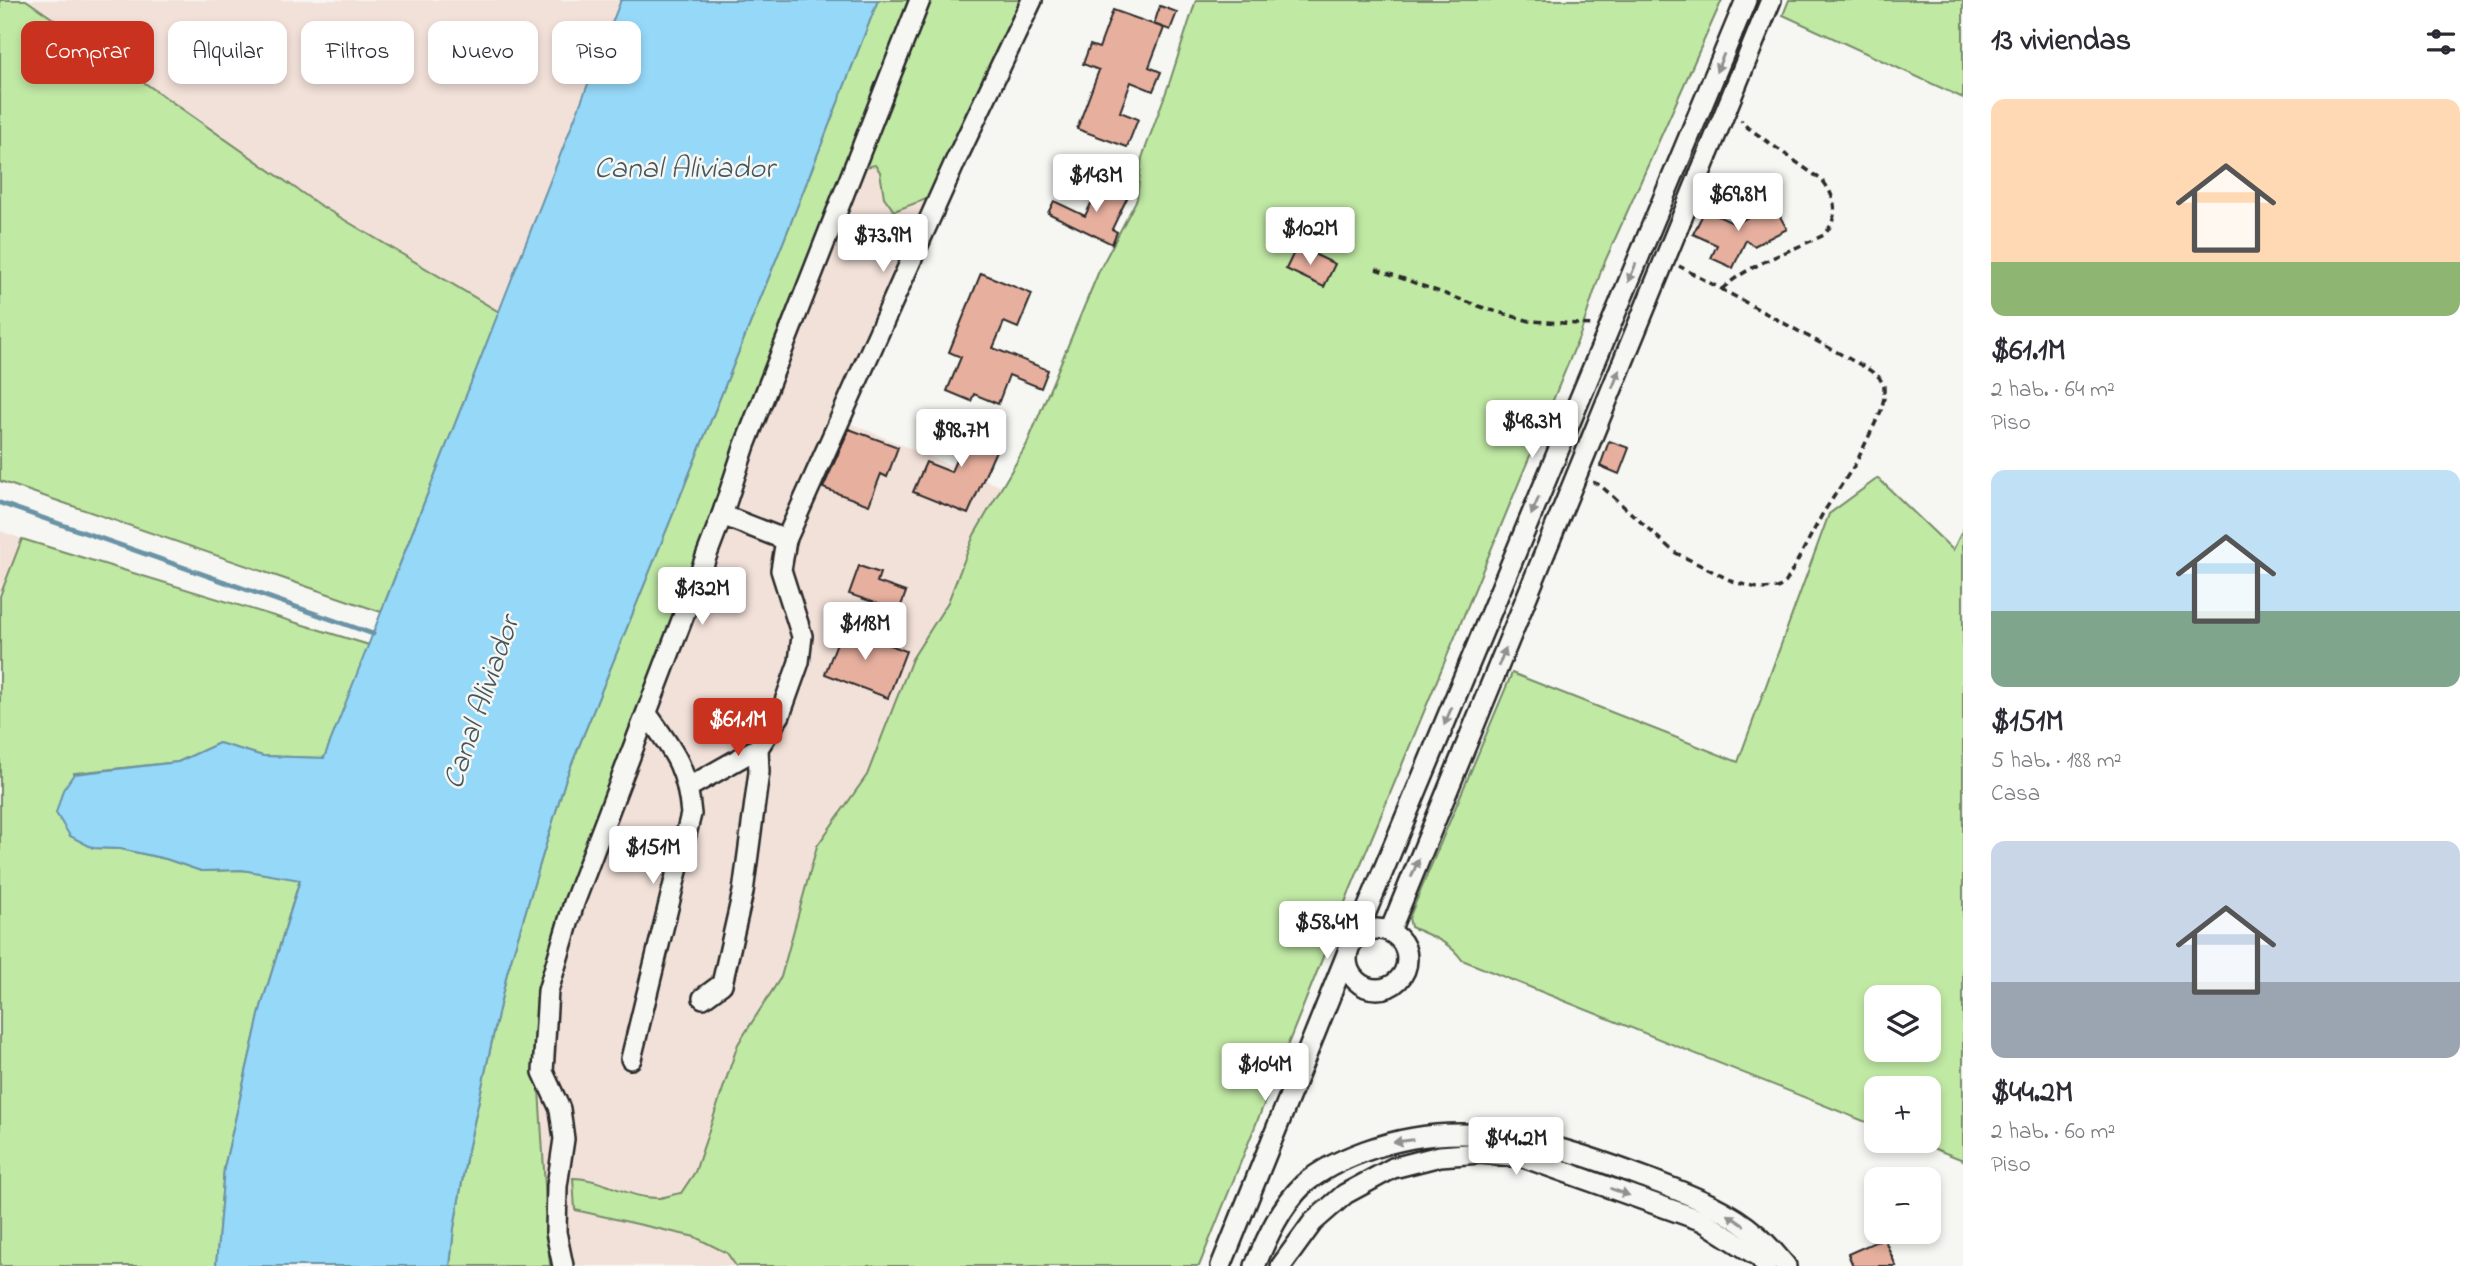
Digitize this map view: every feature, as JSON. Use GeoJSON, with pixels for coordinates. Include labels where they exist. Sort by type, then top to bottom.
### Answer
{"type":"FeatureCollection","features":[{"type":"Feature","properties":{"kind":"street"},"geometry":{"type":"LineString","coordinates":[[563,1266],[556,1232],[557,1186],[564,1139],[560,1109],[543,1072],[548,991],[573,903],[647,715],[722,515],[745,445],[920,0]]}},
{"type":"Feature","properties":{"kind":"street"},"geometry":{"type":"LineString","coordinates":[[689,787],[758,748],[780,715],[799,662],[802,636],[781,570],[786,540],[956,160],[1032,0]]}},
{"type":"Feature","properties":{"kind":"street"},"geometry":{"type":"LineString","coordinates":[[1221,1266],[1347,954],[1746,0]]}},
{"type":"Feature","properties":{"kind":"street"},"geometry":{"type":"LineString","coordinates":[[1390,931],[1771,0]]}},
{"type":"Feature","properties":{"kind":"street"},"geometry":{"type":"LineString","coordinates":[[1706,97],[1728,105]]}},
{"type":"Feature","properties":{"kind":"street"},"geometry":{"type":"LineString","coordinates":[[1552,465],[1577,475]]}},
{"type":"Feature","properties":{"kind":"street"},"geometry":{"type":"LineString","coordinates":[[722,515],[786,540]]}},
{"type":"Feature","properties":{"kind":"street"},"geometry":{"type":"LineString","coordinates":[[631,1059],[691,814],[689,787],[676,755],[647,715]]}},
{"type":"Feature","properties":{"kind":"street"},"geometry":{"type":"LineString","coordinates":[[703,998],[722,984],[743,892],[759,772],[758,748]]}},
{"type":"Feature","properties":{"kind":"street"},"geometry":{"type":"LineString","coordinates":[[1347,954],[1347,965],[1357,982],[1377,989],[1396,983],[1406,967],[1408,957],[1401,939],[1390,931],[1374,928],[1356,936]]}},
{"type":"Feature","properties":{"kind":"street"},"geometry":{"type":"LineString","coordinates":[[1255,1266],[1279,1214],[1304,1184],[1338,1161],[1388,1143],[1452,1133],[1513,1137],[1546,1144],[1617,1167],[1709,1203],[1758,1235],[1786,1266]]}},
{"type":"Feature","properties":{"kind":"street"},"geometry":{"type":"LineString","coordinates":[[1366,1151],[1375,1178]]}},
{"type":"Feature","properties":{"kind":"street"},"geometry":{"type":"LineString","coordinates":[[1281,1266],[1313,1222],[1345,1194],[1393,1168],[1440,1156],[1480,1153],[1523,1157],[1703,1221],[1759,1257],[1766,1266]]}},
{"type":"Feature","properties":{"kind":"street"},"geometry":{"type":"LineString","coordinates":[[1304,1184],[1323,1213]]}},
{"type":"Feature","properties":{"kind":"path"},"geometry":{"type":"LineString","coordinates":[[1721,289],[1755,265],[1824,235],[1831,227],[1835,214],[1835,202],[1830,189],[1823,181],[1747,127],[1728,105]]}},
{"type":"Feature","properties":{"kind":"path"},"geometry":{"type":"LineString","coordinates":[[1577,475],[1600,485],[1674,552],[1734,582],[1761,589],[1778,588],[1786,582],[1823,513],[1856,463],[1881,411],[1884,386],[1879,377],[1868,369],[1665,259]]}},
{"type":"Feature","properties":{"kind":"path"},"geometry":{"type":"LineString","coordinates":[[1376,269],[1530,321],[1610,326]]}},
{"type":"Feature","properties":{"kind":"shaded area"},"geometry":{"type":"Polygon","coordinates":[[[26,0],[621,0],[613,21],[552,21],[552,84],[588,84],[499,312],[318,204],[146,84],[154,84],[154,21],[56,21],[26,0]]]}},
{"type":"Feature","properties":{"kind":"shaded area"},"geometry":{"type":"Polygon","coordinates":[[[875,165],[880,172],[884,197],[932,197],[833,416],[1002,487],[974,535],[948,602],[912,659],[867,775],[817,846],[781,977],[738,1044],[695,1172],[681,1193],[658,1198],[623,1191],[589,1178],[575,1210],[695,1237],[727,1253],[736,1266],[550,1266],[538,1073],[541,991],[567,894],[638,717],[846,171],[875,165]]]}},
{"type":"Feature","properties":{"kind":"shaded area"},"geometry":{"type":"Polygon","coordinates":[[[0,531],[22,539],[0,596],[0,531]]]}},
{"type":"Feature","properties":{"kind":"green space"},"geometry":{"type":"Polygon","coordinates":[[[0,0],[26,0],[56,21],[21,21],[21,84],[146,84],[318,204],[499,312],[381,612],[0,481],[0,0]]]}},
{"type":"Feature","properties":{"kind":"green space"},"geometry":{"type":"Polygon","coordinates":[[[878,0],[1025,0],[932,197],[894,211],[884,197],[880,172],[875,165],[846,171],[638,717],[567,894],[541,991],[538,1073],[550,1266],[450,1266],[466,1159],[507,973],[566,778],[878,0]]]}},
{"type":"Feature","properties":{"kind":"green space"},"geometry":{"type":"Polygon","coordinates":[[[1196,0],[1722,0],[1602,268],[1580,335],[1341,912],[1199,1266],[736,1266],[727,1253],[695,1237],[575,1210],[573,1178],[659,1198],[681,1193],[695,1172],[738,1044],[781,977],[817,846],[867,775],[912,659],[948,602],[974,535],[1027,444],[1099,271],[1137,199],[1142,158],[1196,0]]]}},
{"type":"Feature","properties":{"kind":"green space"},"geometry":{"type":"Polygon","coordinates":[[[1789,0],[1963,0],[1963,98],[1783,15],[1789,0]]]}},
{"type":"Feature","properties":{"kind":"green space"},"geometry":{"type":"Polygon","coordinates":[[[1878,478],[1953,550],[1963,529],[1963,1160],[1941,1151],[1941,1076],[1864,1076],[1864,1121],[1462,960],[1446,944],[1411,927],[1409,918],[1512,673],[1738,762],[1829,514],[1878,478]]]}},
{"type":"Feature","properties":{"kind":"green space"},"geometry":{"type":"Polygon","coordinates":[[[22,539],[369,645],[324,758],[263,756],[219,743],[178,762],[74,773],[93,848],[121,849],[166,859],[201,871],[242,870],[300,879],[261,1007],[224,1168],[216,1266],[0,1266],[0,596],[22,539]]]}},
{"type":"Feature","properties":{"kind":"water","name":"Canal Aliviador"},"geometry":{"type":"Polygon","coordinates":[[[621,0],[878,0],[566,778],[507,973],[466,1159],[450,1266],[216,1266],[224,1168],[261,1007],[300,880],[242,870],[201,871],[166,859],[121,849],[93,848],[70,836],[56,813],[63,790],[74,774],[178,762],[219,743],[263,756],[324,758],[588,84],[641,84],[641,21],[613,21],[621,0]]]}},
{"type":"Feature","properties":{"kind":"building"},"geometry":{"type":"Polygon","coordinates":[[[1160,6],[1177,12],[1170,30],[1154,24],[1160,6]]]}},
{"type":"Feature","properties":{"kind":"building"},"geometry":{"type":"Polygon","coordinates":[[[1113,10],[1164,28],[1149,67],[1161,72],[1153,91],[1131,82],[1120,112],[1138,119],[1127,147],[1077,129],[1099,70],[1083,64],[1090,45],[1099,48],[1113,10]]]}},
{"type":"Feature","properties":{"kind":"building"},"geometry":{"type":"Polygon","coordinates":[[[1101,183],[1128,196],[1112,229],[1117,232],[1112,244],[1048,213],[1054,201],[1085,216],[1101,183]]]}},
{"type":"Feature","properties":{"kind":"building"},"geometry":{"type":"Polygon","coordinates":[[[1773,204],[1787,229],[1754,246],[1746,240],[1733,268],[1711,258],[1717,245],[1693,234],[1705,210],[1735,224],[1773,204]]]}},
{"type":"Feature","properties":{"kind":"building"},"geometry":{"type":"Polygon","coordinates":[[[1297,246],[1335,264],[1324,287],[1286,269],[1297,246]]]}},
{"type":"Feature","properties":{"kind":"building"},"geometry":{"type":"Polygon","coordinates":[[[981,273],[1032,294],[1018,328],[1004,322],[993,348],[1048,370],[1041,388],[1009,375],[998,404],[974,394],[971,401],[947,391],[961,357],[949,352],[981,273]]]}},
{"type":"Feature","properties":{"kind":"building"},"geometry":{"type":"Polygon","coordinates":[[[961,419],[1002,437],[968,514],[913,492],[926,462],[951,472],[962,446],[951,441],[961,419]]]}},
{"type":"Feature","properties":{"kind":"building"},"geometry":{"type":"Polygon","coordinates":[[[849,429],[898,447],[887,477],[881,474],[869,505],[823,488],[849,429]]]}},
{"type":"Feature","properties":{"kind":"building"},"geometry":{"type":"Polygon","coordinates":[[[1609,441],[1629,448],[1619,474],[1600,466],[1609,441]]]}},
{"type":"Feature","properties":{"kind":"building"},"geometry":{"type":"Polygon","coordinates":[[[859,566],[880,573],[877,582],[906,592],[899,611],[849,594],[859,566]]]}},
{"type":"Feature","properties":{"kind":"building"},"geometry":{"type":"Polygon","coordinates":[[[843,627],[906,651],[888,698],[825,674],[843,627]]]}},
{"type":"Feature","properties":{"kind":"building"},"geometry":{"type":"Polygon","coordinates":[[[1870,1244],[1887,1244],[1896,1266],[1853,1266],[1848,1254],[1870,1244]]]}},
{"type":"Feature","properties":{"kind":"waterway"},"geometry":{"type":"LineString","coordinates":[[0,503],[373,634]]}}]}
